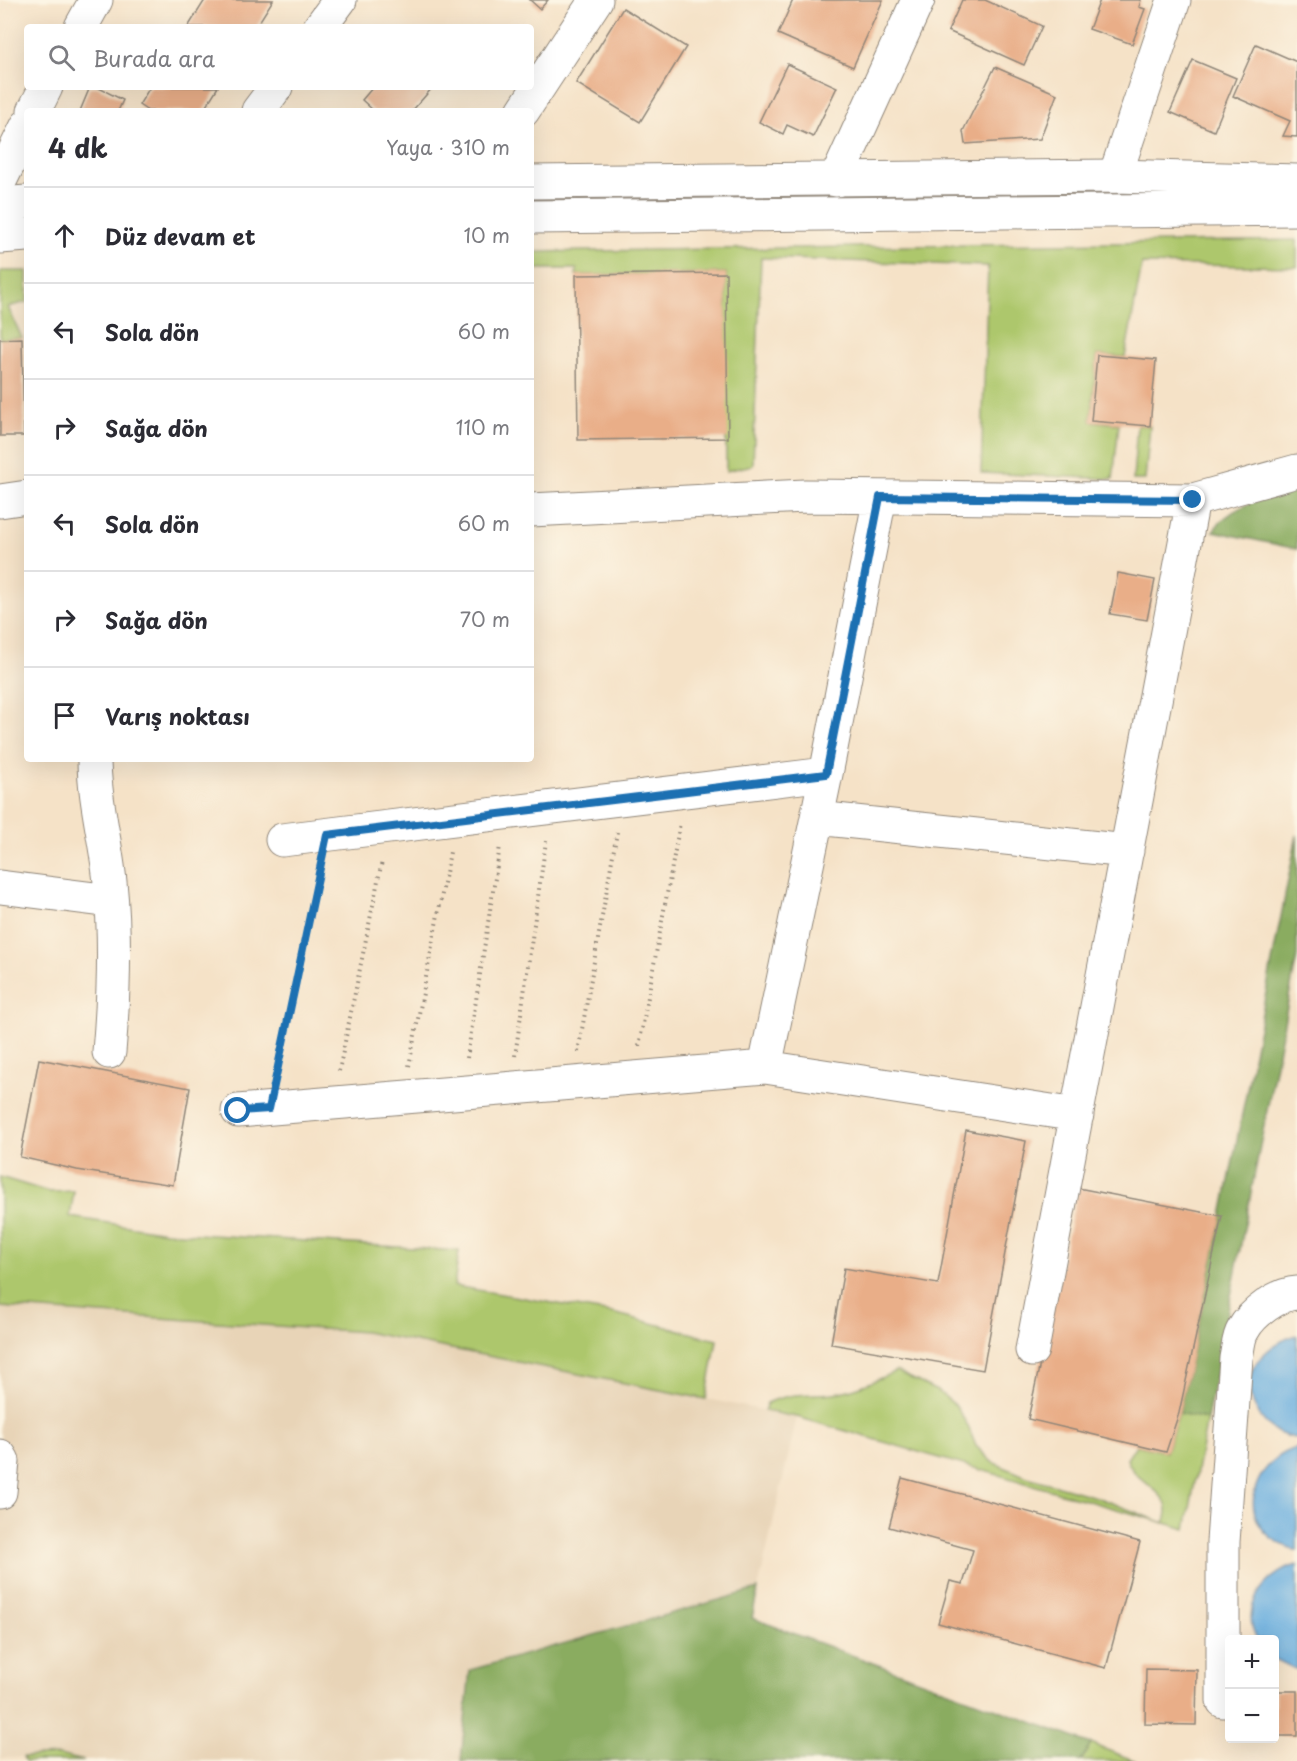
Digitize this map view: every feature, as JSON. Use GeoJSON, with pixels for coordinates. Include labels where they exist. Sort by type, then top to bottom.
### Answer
{"type":"FeatureCollection","features":[{"type":"Feature","properties":{"kind":"main road"},"geometry":{"type":"LineString","coordinates":[[83,24],[96,0]]}},
{"type":"Feature","properties":{"kind":"main road"},"geometry":{"type":"LineString","coordinates":[[322,24],[340,0]]}},
{"type":"Feature","properties":{"kind":"main road"},"geometry":{"type":"LineString","coordinates":[[525,108],[596,0]]}},
{"type":"Feature","properties":{"kind":"main road"},"geometry":{"type":"LineString","coordinates":[[836,180],[918,0]]}},
{"type":"Feature","properties":{"kind":"main road"},"geometry":{"type":"LineString","coordinates":[[1115,176],[1174,0]]}},
{"type":"Feature","properties":{"kind":"main road"},"geometry":{"type":"LineString","coordinates":[[36,108],[44,90]]}},
{"type":"Feature","properties":{"kind":"main road"},"geometry":{"type":"LineString","coordinates":[[260,108],[274,90]]}},
{"type":"Feature","properties":{"kind":"main road"},"geometry":{"type":"LineString","coordinates":[[0,181],[24,132]]}},
{"type":"Feature","properties":{"kind":"main road"},"geometry":{"type":"LineString","coordinates":[[534,183],[1115,176],[1295,197]]}},
{"type":"Feature","properties":{"kind":"main road"},"geometry":{"type":"LineString","coordinates":[[534,217],[1295,197]]}},
{"type":"Feature","properties":{"kind":"main road"},"geometry":{"type":"LineString","coordinates":[[0,204],[24,202]]}},
{"type":"Feature","properties":{"kind":"main road"},"geometry":{"type":"LineString","coordinates":[[0,237],[24,235]]}},
{"type":"Feature","properties":{"kind":"main road"},"geometry":{"type":"LineString","coordinates":[[534,510],[805,496],[1193,500],[1297,471]]}},
{"type":"Feature","properties":{"kind":"main road"},"geometry":{"type":"LineString","coordinates":[[0,501],[24,497]]}},
{"type":"Feature","properties":{"kind":"main road"},"geometry":{"type":"LineString","coordinates":[[765,1067],[826,774],[880,497]]}},
{"type":"Feature","properties":{"kind":"main road"},"geometry":{"type":"LineString","coordinates":[[1032,1350],[1193,500]]}},
{"type":"Feature","properties":{"kind":"main road"},"geometry":{"type":"LineString","coordinates":[[94,762],[115,952],[115,990],[109,1052]]}},
{"type":"Feature","properties":{"kind":"main road"},"geometry":{"type":"LineString","coordinates":[[282,840],[826,774]]}},
{"type":"Feature","properties":{"kind":"main road"},"geometry":{"type":"LineString","coordinates":[[817,818],[1126,851]]}},
{"type":"Feature","properties":{"kind":"main road"},"geometry":{"type":"LineString","coordinates":[[0,887],[111,901]]}},
{"type":"Feature","properties":{"kind":"main road"},"geometry":{"type":"LineString","coordinates":[[254,1110],[765,1067],[1077,1115]]}},
{"type":"Feature","properties":{"kind":"main road"},"geometry":{"type":"LineString","coordinates":[[1222,1701],[1223,1542],[1236,1358],[1242,1330],[1259,1311],[1275,1299],[1297,1293]]}},
{"type":"Feature","properties":{"kind":"main road"},"geometry":{"type":"LineString","coordinates":[[0,1456],[3,1461],[0,1492]]}},
{"type":"Feature","properties":{"kind":"path"},"geometry":{"type":"LineString","coordinates":[[633,1079],[686,791]]}},
{"type":"Feature","properties":{"kind":"path"},"geometry":{"type":"LineString","coordinates":[[572,1085],[623,799]]}},
{"type":"Feature","properties":{"kind":"path"},"geometry":{"type":"LineString","coordinates":[[510,1089],[550,808]]}},
{"type":"Feature","properties":{"kind":"path"},"geometry":{"type":"LineString","coordinates":[[462,1093],[505,813]]}},
{"type":"Feature","properties":{"kind":"path"},"geometry":{"type":"LineString","coordinates":[[403,1098],[457,819]]}},
{"type":"Feature","properties":{"kind":"path"},"geometry":{"type":"LineString","coordinates":[[332,1104],[389,828]]}},
{"type":"Feature","properties":{"kind":"path"},"geometry":{"type":"LineString","coordinates":[[254,1110],[327,835]]}},
{"type":"Feature","properties":{"kind":"shaded area"},"geometry":{"type":"Polygon","coordinates":[[[0,1307],[366,1332],[797,1417],[758,1589],[470,1670],[461,1761],[84,1761],[59,1755],[0,1758],[0,1307]]]}},
{"type":"Feature","properties":{"kind":"green space"},"geometry":{"type":"Polygon","coordinates":[[[1297,240],[1297,267],[1142,264],[1125,357],[1097,355],[1091,421],[1119,424],[1113,479],[981,473],[988,266],[761,258],[753,465],[726,471],[726,273],[576,275],[577,269],[534,269],[534,252],[1297,240]]]}},
{"type":"Feature","properties":{"kind":"green space"},"geometry":{"type":"Polygon","coordinates":[[[0,271],[24,271],[24,303],[8,307],[22,338],[0,339],[0,271]]]}},
{"type":"Feature","properties":{"kind":"green space"},"geometry":{"type":"Polygon","coordinates":[[[1137,425],[1150,426],[1145,480],[1133,480],[1137,425]]]}},
{"type":"Feature","properties":{"kind":"green space"},"geometry":{"type":"Polygon","coordinates":[[[1297,489],[1297,549],[1213,531],[1230,514],[1250,503],[1297,489]]]}},
{"type":"Feature","properties":{"kind":"green space"},"geometry":{"type":"Polygon","coordinates":[[[1297,835],[1297,956],[1207,1419],[1179,1413],[1222,1216],[1297,835]]]}},
{"type":"Feature","properties":{"kind":"green space"},"geometry":{"type":"Polygon","coordinates":[[[0,1177],[49,1192],[74,1191],[70,1217],[166,1232],[459,1251],[454,1286],[617,1314],[717,1340],[706,1399],[365,1332],[0,1307],[0,1177]]]}},
{"type":"Feature","properties":{"kind":"green space"},"geometry":{"type":"Polygon","coordinates":[[[896,1371],[939,1392],[955,1405],[967,1424],[976,1446],[992,1462],[1027,1477],[1096,1497],[1160,1522],[797,1417],[764,1411],[767,1403],[776,1399],[792,1395],[849,1390],[896,1371]]]}},
{"type":"Feature","properties":{"kind":"green space"},"geometry":{"type":"Polygon","coordinates":[[[1179,1413],[1207,1419],[1186,1529],[1164,1523],[1167,1512],[1166,1504],[1161,1496],[1138,1476],[1127,1459],[1136,1445],[1166,1452],[1179,1413]]]}},
{"type":"Feature","properties":{"kind":"green space"},"geometry":{"type":"Polygon","coordinates":[[[758,1589],[752,1618],[1091,1744],[1081,1761],[461,1761],[470,1670],[758,1589]]]}},
{"type":"Feature","properties":{"kind":"green space"},"geometry":{"type":"Polygon","coordinates":[[[1091,1744],[1136,1761],[1081,1761],[1091,1744]]]}},
{"type":"Feature","properties":{"kind":"green space"},"geometry":{"type":"Polygon","coordinates":[[[59,1755],[84,1761],[25,1761],[23,1757],[59,1755]]]}},
{"type":"Feature","properties":{"kind":"water"},"geometry":{"type":"Polygon","coordinates":[[[1297,1335],[1297,1438],[1294,1438],[1277,1432],[1265,1422],[1255,1408],[1249,1384],[1253,1369],[1262,1356],[1275,1345],[1297,1335]]]}},
{"type":"Feature","properties":{"kind":"water"},"geometry":{"type":"Polygon","coordinates":[[[1297,1448],[1297,1551],[1276,1541],[1265,1532],[1257,1520],[1254,1495],[1264,1471],[1273,1461],[1297,1448]]]}},
{"type":"Feature","properties":{"kind":"water"},"geometry":{"type":"Polygon","coordinates":[[[1297,1565],[1297,1669],[1279,1661],[1279,1635],[1255,1635],[1252,1627],[1251,1615],[1258,1593],[1274,1576],[1297,1565]]]}},
{"type":"Feature","properties":{"kind":"building"},"geometry":{"type":"Polygon","coordinates":[[[205,0],[273,0],[258,24],[190,24],[205,0]]]}},
{"type":"Feature","properties":{"kind":"building"},"geometry":{"type":"Polygon","coordinates":[[[530,0],[548,0],[540,9],[530,0]]]}},
{"type":"Feature","properties":{"kind":"building"},"geometry":{"type":"Polygon","coordinates":[[[793,0],[883,0],[853,67],[778,34],[793,0]]]}},
{"type":"Feature","properties":{"kind":"building"},"geometry":{"type":"Polygon","coordinates":[[[962,0],[985,0],[1042,26],[1024,65],[948,31],[962,0]]]}},
{"type":"Feature","properties":{"kind":"building"},"geometry":{"type":"Polygon","coordinates":[[[1100,0],[1141,0],[1139,7],[1145,9],[1132,44],[1089,29],[1100,0]]]}},
{"type":"Feature","properties":{"kind":"building"},"geometry":{"type":"Polygon","coordinates":[[[623,8],[686,47],[640,122],[576,83],[623,8]]]}},
{"type":"Feature","properties":{"kind":"building"},"geometry":{"type":"Polygon","coordinates":[[[1256,44],[1297,62],[1297,137],[1283,136],[1290,121],[1233,96],[1256,44]]]}},
{"type":"Feature","properties":{"kind":"building"},"geometry":{"type":"Polygon","coordinates":[[[1193,60],[1236,78],[1214,131],[1170,112],[1193,60]]]}},
{"type":"Feature","properties":{"kind":"building"},"geometry":{"type":"Polygon","coordinates":[[[787,64],[837,87],[813,137],[787,125],[783,134],[759,122],[787,64]]]}},
{"type":"Feature","properties":{"kind":"building"},"geometry":{"type":"Polygon","coordinates":[[[995,67],[1057,94],[1040,139],[965,144],[963,131],[995,67]]]}},
{"type":"Feature","properties":{"kind":"building"},"geometry":{"type":"Polygon","coordinates":[[[89,90],[103,90],[123,100],[119,108],[81,108],[89,90]]]}},
{"type":"Feature","properties":{"kind":"building"},"geometry":{"type":"Polygon","coordinates":[[[148,90],[216,90],[205,108],[144,108],[139,105],[148,90]]]}},
{"type":"Feature","properties":{"kind":"building"},"geometry":{"type":"Polygon","coordinates":[[[370,90],[430,90],[415,108],[371,108],[362,100],[370,90]]]}},
{"type":"Feature","properties":{"kind":"building"},"geometry":{"type":"Polygon","coordinates":[[[726,273],[728,438],[578,440],[576,275],[726,273]]]}},
{"type":"Feature","properties":{"kind":"building"},"geometry":{"type":"Polygon","coordinates":[[[22,338],[24,436],[0,436],[0,339],[22,338]]]}},
{"type":"Feature","properties":{"kind":"building"},"geometry":{"type":"Polygon","coordinates":[[[1097,355],[1156,360],[1150,426],[1091,421],[1097,355]]]}},
{"type":"Feature","properties":{"kind":"building"},"geometry":{"type":"Polygon","coordinates":[[[1118,573],[1155,580],[1147,620],[1110,614],[1118,573]]]}},
{"type":"Feature","properties":{"kind":"building"},"geometry":{"type":"Polygon","coordinates":[[[39,1059],[190,1088],[173,1185],[77,1170],[20,1157],[39,1059]]]}},
{"type":"Feature","properties":{"kind":"building"},"geometry":{"type":"Polygon","coordinates":[[[966,1130],[1026,1141],[983,1370],[831,1344],[844,1268],[938,1284],[966,1130]]]}},
{"type":"Feature","properties":{"kind":"building"},"geometry":{"type":"Polygon","coordinates":[[[1078,1188],[1222,1216],[1179,1413],[1166,1452],[1028,1419],[1078,1188]]]}},
{"type":"Feature","properties":{"kind":"building"},"geometry":{"type":"Polygon","coordinates":[[[902,1478],[1140,1542],[1106,1668],[938,1623],[950,1581],[963,1584],[973,1550],[889,1527],[902,1478]]]}},
{"type":"Feature","properties":{"kind":"building"},"geometry":{"type":"Polygon","coordinates":[[[1146,1669],[1197,1670],[1196,1725],[1145,1724],[1146,1669]]]}},
{"type":"Feature","properties":{"kind":"building"},"geometry":{"type":"Polygon","coordinates":[[[1279,1691],[1297,1691],[1297,1736],[1279,1736],[1279,1691]]]}},
{"type":"Feature","properties":{"kind":"route"},"geometry":{"type":"LineString","coordinates":[[238,1111],[269,1109],[327,835],[826,774],[880,497],[1193,500]]}}]}
